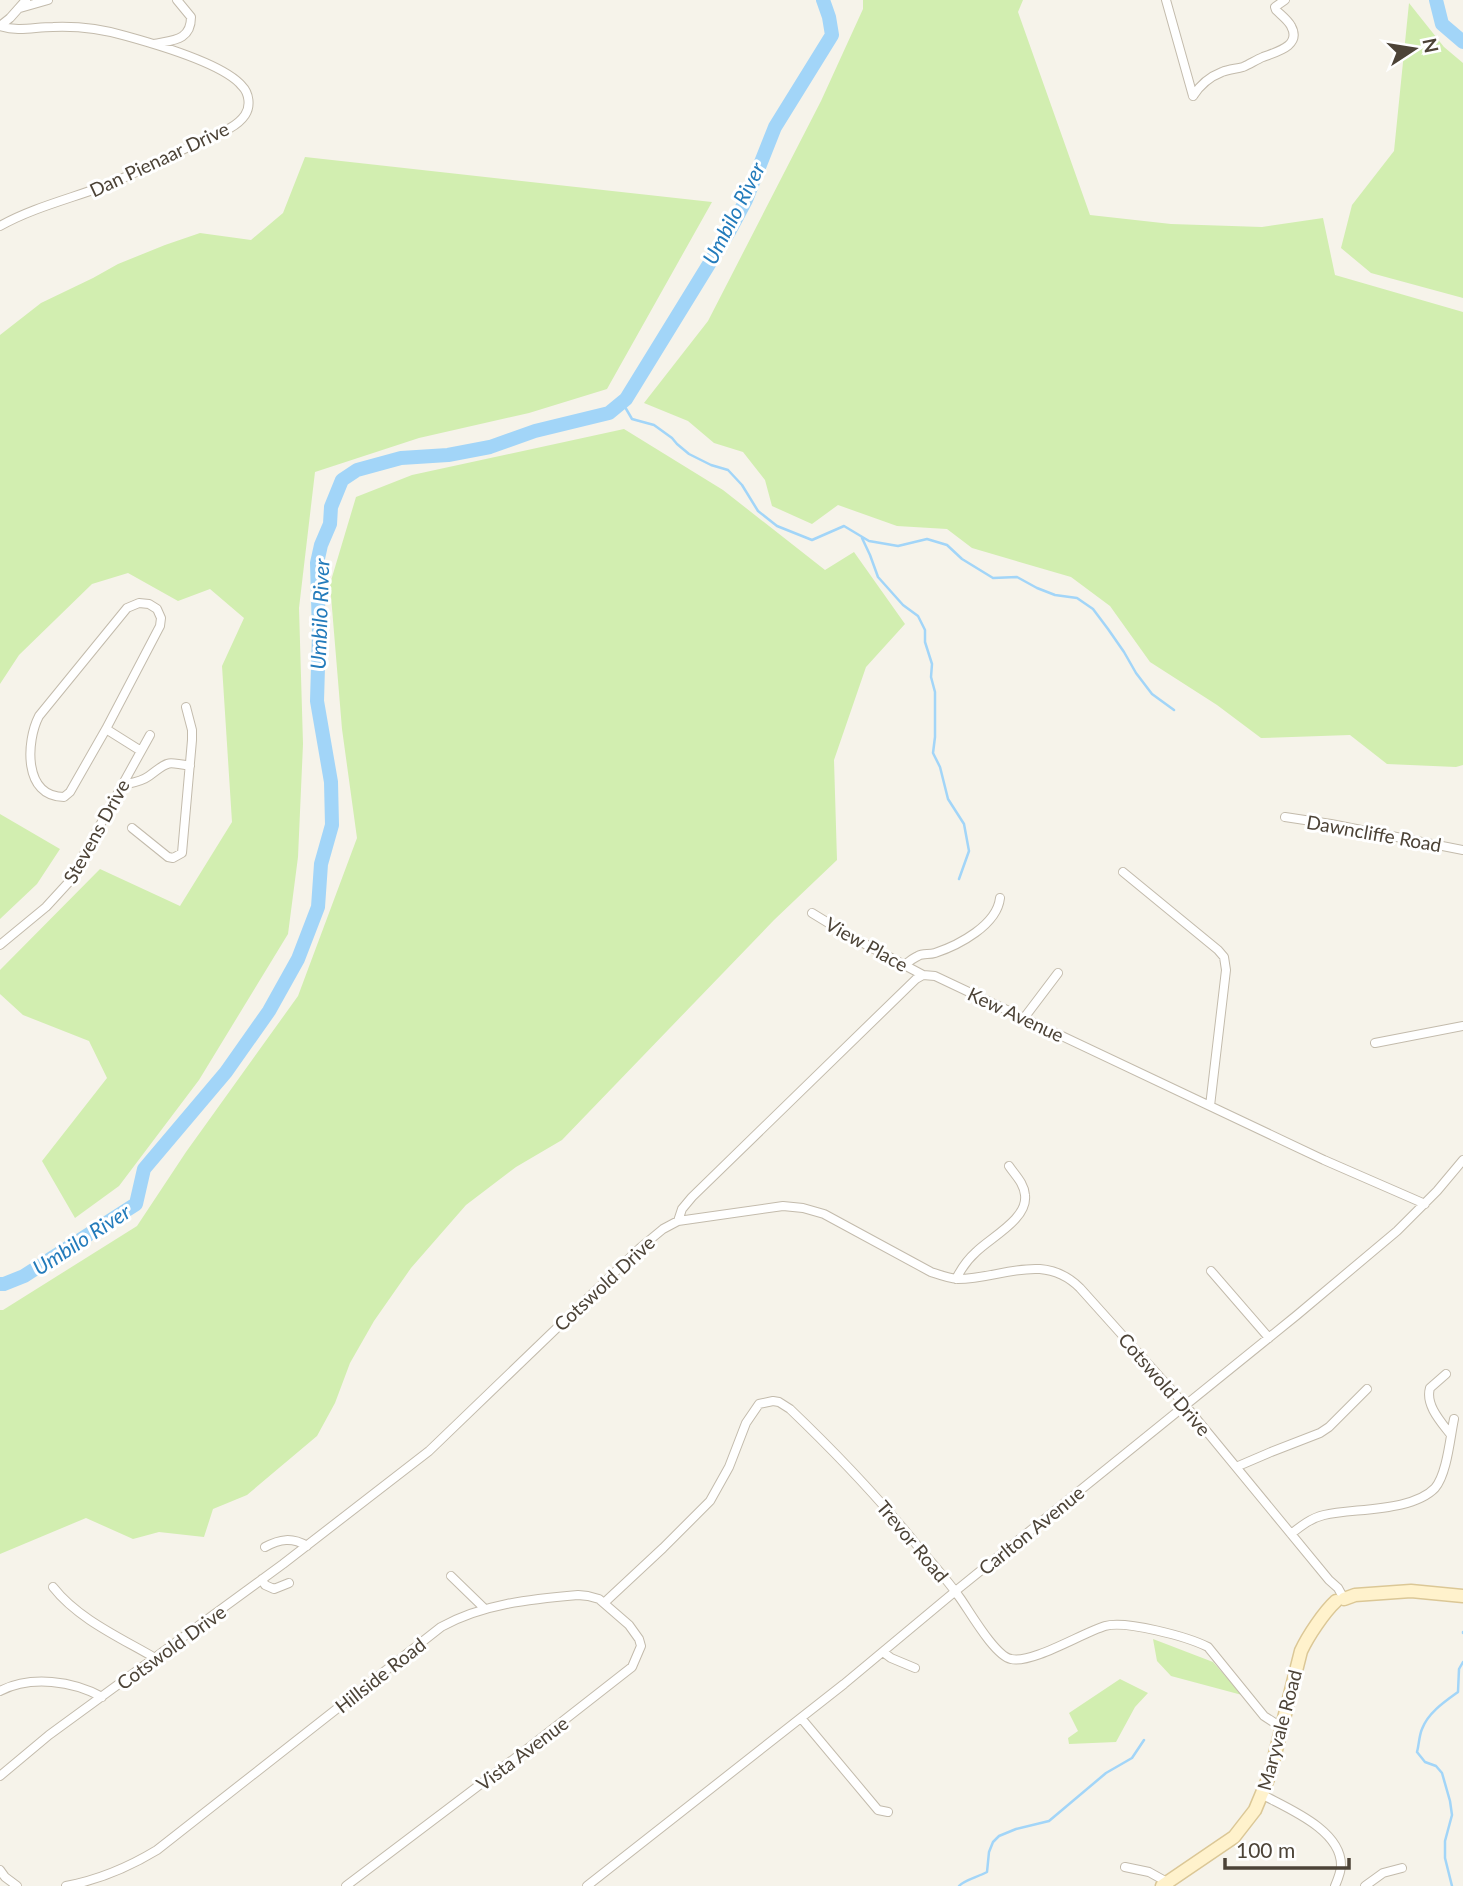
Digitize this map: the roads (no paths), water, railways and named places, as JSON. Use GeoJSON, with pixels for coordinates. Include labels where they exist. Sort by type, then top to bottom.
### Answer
{"type":"FeatureCollection","features":[{"type":"Feature","properties":{"kind":"street"},"geometry":{"type":"LineString","coordinates":[[0,26],[26,0]]}},
{"type":"Feature","properties":{"kind":"street"},"geometry":{"type":"LineString","coordinates":[[20,8],[48,0]]}},
{"type":"Feature","properties":{"kind":"street"},"geometry":{"type":"LineString","coordinates":[[151,44],[184,36],[189,30],[191,17],[177,0]]}},
{"type":"Feature","properties":{"kind":"street"},"geometry":{"type":"LineString","coordinates":[[1166,0],[1193,96],[1204,82],[1219,73],[1241,68],[1290,45],[1293,29],[1275,7],[1281,2]]}},
{"type":"Feature","properties":{"kind":"street","name":"Dan Pienaar Drive"},"geometry":{"type":"LineString","coordinates":[[0,26],[20,30],[49,27],[90,28],[121,34],[203,62],[235,79],[244,88],[249,106],[246,114],[230,128],[121,179],[28,212],[0,226]]}},
{"type":"Feature","properties":{"kind":"street"},"geometry":{"type":"LineString","coordinates":[[139,603],[154,606],[160,613],[160,626],[106,729],[70,792],[64,797],[58,797],[45,791],[33,774],[30,764],[30,738],[39,716],[127,608],[139,603]]}},
{"type":"Feature","properties":{"kind":"street"},"geometry":{"type":"LineString","coordinates":[[132,828],[168,857],[173,858],[182,853],[192,730],[186,707]]}},
{"type":"Feature","properties":{"kind":"street"},"geometry":{"type":"LineString","coordinates":[[106,729],[141,751]]}},
{"type":"Feature","properties":{"kind":"street","name":"Stevens Drive"},"geometry":{"type":"LineString","coordinates":[[0,945],[46,907],[68,883],[150,735]]}},
{"type":"Feature","properties":{"kind":"street"},"geometry":{"type":"LineString","coordinates":[[122,785],[143,779],[169,762],[190,766]]}},
{"type":"Feature","properties":{"kind":"street","name":"Dawncliffe Road"},"geometry":{"type":"LineString","coordinates":[[1285,817],[1463,850]]}},
{"type":"Feature","properties":{"kind":"street"},"geometry":{"type":"LineString","coordinates":[[1123,872],[1224,957],[1226,970],[1210,1106]]}},
{"type":"Feature","properties":{"kind":"street"},"geometry":{"type":"LineString","coordinates":[[904,965],[921,954],[933,954],[978,931],[996,912],[1000,898]]}},
{"type":"Feature","properties":{"kind":"street","name":"View Place"},"geometry":{"type":"LineString","coordinates":[[812,913],[923,975]]}},
{"type":"Feature","properties":{"kind":"street"},"geometry":{"type":"LineString","coordinates":[[1024,1018],[1058,973]]}},
{"type":"Feature","properties":{"kind":"street"},"geometry":{"type":"LineString","coordinates":[[678,1221],[682,1209],[692,1197],[923,975]]}},
{"type":"Feature","properties":{"kind":"street","name":"Kew Avenue"},"geometry":{"type":"LineString","coordinates":[[923,975],[935,976],[1324,1160],[1425,1204]]}},
{"type":"Feature","properties":{"kind":"street"},"geometry":{"type":"LineString","coordinates":[[1375,1043],[1463,1026]]}},
{"type":"Feature","properties":{"kind":"street","name":"Carlton Avenue"},"geometry":{"type":"LineString","coordinates":[[587,1886],[801,1718],[1269,1338],[1387,1239],[1425,1204],[1463,1160]]}},
{"type":"Feature","properties":{"kind":"street"},"geometry":{"type":"LineString","coordinates":[[956,1279],[971,1256],[1019,1216],[1024,1208],[1025,1193],[1022,1184],[1009,1166]]}},
{"type":"Feature","properties":{"kind":"street","name":"Cotswold Drive"},"geometry":{"type":"LineString","coordinates":[[0,1776],[49,1735],[262,1580],[429,1451],[639,1248],[663,1229],[678,1221],[783,1206],[824,1214],[931,1272],[956,1279],[1025,1269],[1065,1275],[1080,1288],[1185,1405],[1338,1588],[1341,1601]]}},
{"type":"Feature","properties":{"kind":"street"},"geometry":{"type":"LineString","coordinates":[[1211,1271],[1269,1338]]}},
{"type":"Feature","properties":{"kind":"street"},"geometry":{"type":"LineString","coordinates":[[1446,1374],[1430,1388],[1429,1398],[1434,1411],[1451,1435]]}},
{"type":"Feature","properties":{"kind":"street"},"geometry":{"type":"LineString","coordinates":[[1236,1467],[1320,1433],[1367,1389]]}},
{"type":"Feature","properties":{"kind":"street","name":"Trevor Road"},"geometry":{"type":"LineString","coordinates":[[604,1603],[710,1501],[729,1467],[752,1412],[759,1404],[779,1402],[790,1409],[882,1502],[956,1591],[1005,1658],[1014,1660],[1030,1657],[1107,1625],[1131,1626],[1196,1641],[1208,1647],[1264,1716],[1281,1727]]}},
{"type":"Feature","properties":{"kind":"street"},"geometry":{"type":"LineString","coordinates":[[1291,1534],[1305,1523],[1325,1515],[1382,1508],[1426,1494],[1435,1487],[1442,1475],[1454,1419]]}},
{"type":"Feature","properties":{"kind":"street"},"geometry":{"type":"LineString","coordinates":[[265,1546],[289,1539],[307,1546]]}},
{"type":"Feature","properties":{"kind":"street"},"geometry":{"type":"LineString","coordinates":[[451,1576],[485,1609]]}},
{"type":"Feature","properties":{"kind":"street"},"geometry":{"type":"LineString","coordinates":[[262,1580],[265,1585],[274,1589],[289,1583]]}},
{"type":"Feature","properties":{"kind":"street"},"geometry":{"type":"LineString","coordinates":[[53,1587],[66,1601],[97,1624],[155,1658]]}},
{"type":"Feature","properties":{"kind":"street","name":"Maryvale Road"},"geometry":{"type":"LineString","coordinates":[[1164,1884],[1234,1837],[1255,1810],[1270,1774],[1301,1651],[1307,1638],[1323,1618],[1334,1613],[1341,1601],[1358,1602],[1372,1595],[1411,1591],[1463,1596]]}},
{"type":"Feature","properties":{"kind":"street","name":"Hillside Road"},"geometry":{"type":"LineString","coordinates":[[66,1886],[93,1880],[133,1864],[157,1850],[441,1627],[458,1618],[485,1609],[578,1595],[589,1596],[604,1603]]}},
{"type":"Feature","properties":{"kind":"street","name":"Vista Avenue"},"geometry":{"type":"LineString","coordinates":[[346,1886],[632,1667],[639,1654],[639,1639],[629,1625],[604,1603]]}},
{"type":"Feature","properties":{"kind":"street"},"geometry":{"type":"LineString","coordinates":[[883,1652],[915,1668]]}},
{"type":"Feature","properties":{"kind":"street"},"geometry":{"type":"LineString","coordinates":[[0,1691],[14,1686],[52,1682],[86,1688],[102,1697]]}},
{"type":"Feature","properties":{"kind":"street"},"geometry":{"type":"LineString","coordinates":[[801,1718],[878,1811],[888,1812]]}},
{"type":"Feature","properties":{"kind":"street"},"geometry":{"type":"LineString","coordinates":[[1263,1795],[1322,1829],[1332,1839],[1341,1865],[1335,1886]]}},
{"type":"Feature","properties":{"kind":"street"},"geometry":{"type":"LineString","coordinates":[[1125,1867],[1149,1872],[1164,1884]]}},
{"type":"Feature","properties":{"kind":"street"},"geometry":{"type":"LineString","coordinates":[[1365,1886],[1383,1873],[1402,1868]]}},
{"type":"Feature","properties":{"kind":"street"},"geometry":{"type":"LineString","coordinates":[[0,1870],[17,1886]]}},
{"type":"Feature","properties":{"kind":"waterway","name":"Umbilo River"},"geometry":{"type":"LineString","coordinates":[[0,1284],[24,1276],[136,1204],[144,1169],[226,1072],[269,1011],[298,959],[318,907],[321,864],[332,825],[331,782],[317,701],[317,563],[330,524],[331,507],[342,480],[357,470],[401,458],[448,455],[490,447],[535,431],[609,413],[626,399],[730,230],[746,200],[775,127],[832,35],[823,0]]}},
{"type":"Feature","properties":{"kind":"waterway","name":"Umbilo River"},"geometry":{"type":"LineString","coordinates":[[1436,0],[1442,24],[1463,42]]}},
{"type":"Feature","properties":{"kind":"waterway"},"geometry":{"type":"LineString","coordinates":[[618,405],[625,407],[632,419],[654,425],[689,454],[728,470],[742,485],[758,511],[777,526],[812,540],[844,526],[869,541],[898,546],[927,539],[947,545],[962,559],[993,578],[1017,577],[1055,595],[1077,598],[1093,609],[1152,694],[1174,710]]}},
{"type":"Feature","properties":{"kind":"waterway"},"geometry":{"type":"LineString","coordinates":[[862,538],[878,577],[903,605],[918,616],[925,630],[935,692],[933,753],[940,767],[948,799],[964,824],[969,851],[959,879]]}},
{"type":"Feature","properties":{"kind":"waterway"},"geometry":{"type":"LineString","coordinates":[[1452,1886],[1445,1858],[1445,1841],[1452,1815],[1450,1801],[1442,1773],[1436,1766],[1425,1762],[1417,1752],[1421,1732],[1428,1718],[1458,1692],[1459,1669],[1463,1662]]}},
{"type":"Feature","properties":{"kind":"waterway"},"geometry":{"type":"LineString","coordinates":[[959,1886],[987,1872],[989,1852],[999,1836],[1049,1821],[1106,1773],[1132,1758],[1144,1740]]}}]}
